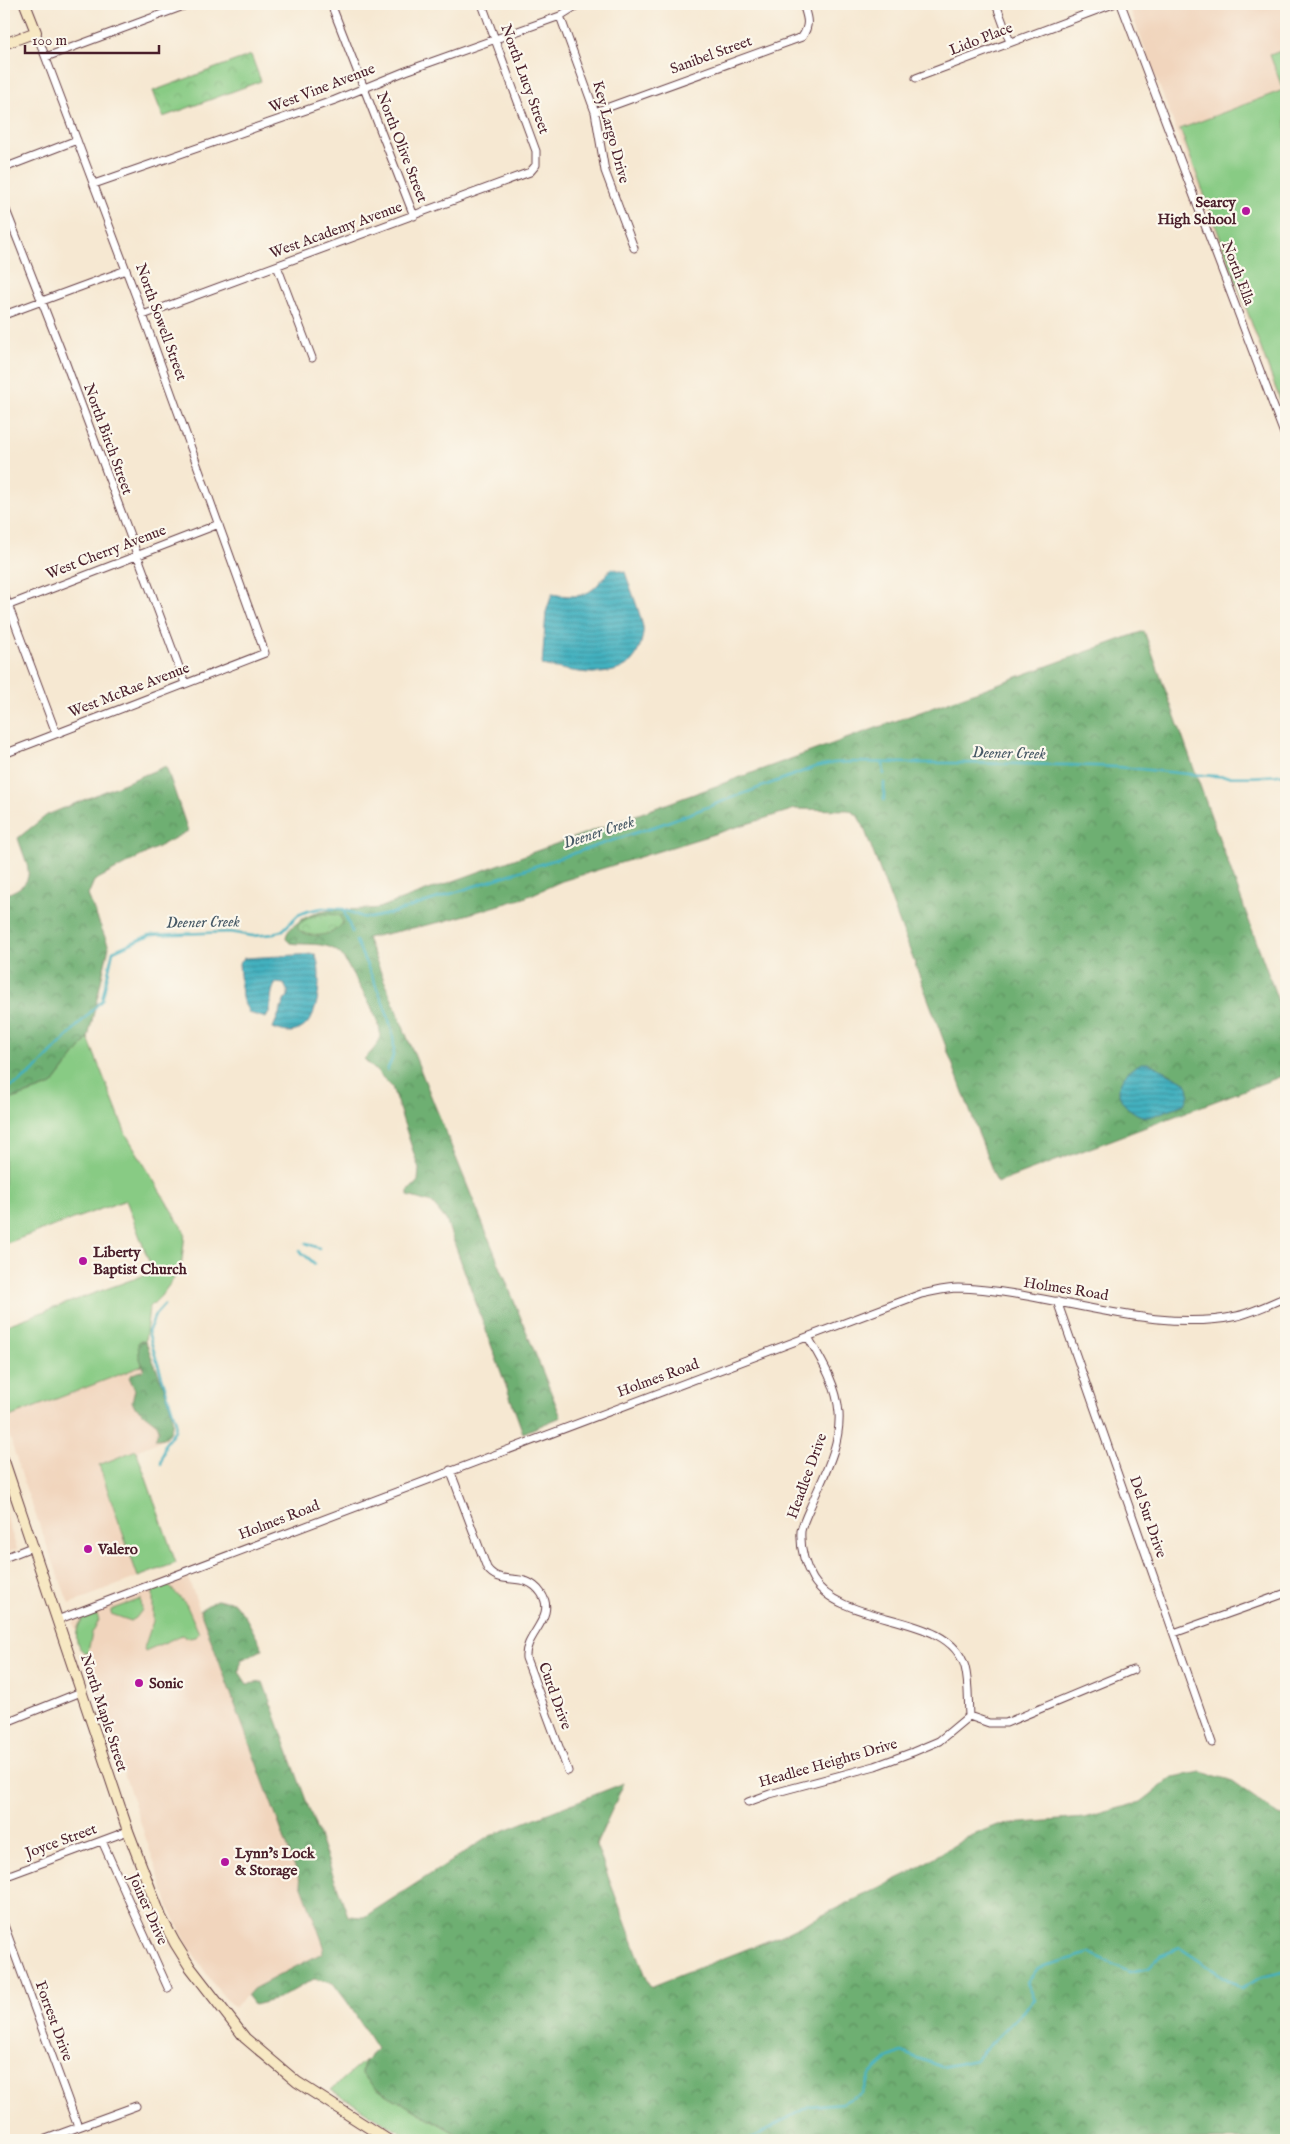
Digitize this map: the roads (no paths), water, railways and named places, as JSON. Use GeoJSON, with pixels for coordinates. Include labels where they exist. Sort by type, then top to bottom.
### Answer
{"type":"FeatureCollection","features":[{"type":"Feature","properties":{"kind":"main road","name":"North Sowell Street"},"geometry":{"type":"LineString","coordinates":[[25,4],[36,32]]}},
{"type":"Feature","properties":{"kind":"main road"},"geometry":{"type":"LineString","coordinates":[[4,44],[36,32]]}},
{"type":"Feature","properties":{"kind":"main road","name":"North Maple Street"},"geometry":{"type":"LineString","coordinates":[[4,1461],[128,1832],[161,1917],[190,1967],[245,2038],[297,2082],[388,2140]]}},
{"type":"Feature","properties":{"kind":"street"},"geometry":{"type":"LineString","coordinates":[[46,57],[176,6],[189,4]]}},
{"type":"Feature","properties":{"kind":"street","name":"North Olive Street"},"geometry":{"type":"LineString","coordinates":[[331,4],[414,216]]}},
{"type":"Feature","properties":{"kind":"street","name":"North Lucy Street"},"geometry":{"type":"LineString","coordinates":[[482,4],[536,151],[536,165]]}},
{"type":"Feature","properties":{"kind":"street"},"geometry":{"type":"LineString","coordinates":[[560,16],[579,4]]}},
{"type":"Feature","properties":{"kind":"street","name":"Sanibel Street"},"geometry":{"type":"LineString","coordinates":[[595,112],[802,37],[808,29],[809,20],[802,4]]}},
{"type":"Feature","properties":{"kind":"street"},"geometry":{"type":"LineString","coordinates":[[996,4],[1010,42]]}},
{"type":"Feature","properties":{"kind":"street","name":"Lido Place"},"geometry":{"type":"LineString","coordinates":[[916,78],[1113,4]]}},
{"type":"Feature","properties":{"kind":"street","name":"North Ella"},"geometry":{"type":"LineString","coordinates":[[1122,4],[1284,427],[1286,439]]}},
{"type":"Feature","properties":{"kind":"street","name":"West Vine Avenue"},"geometry":{"type":"LineString","coordinates":[[94,184],[340,99],[406,71],[560,16]]}},
{"type":"Feature","properties":{"kind":"street","name":"Key Largo Drive"},"geometry":{"type":"LineString","coordinates":[[560,16],[595,112],[605,171],[634,248]]}},
{"type":"Feature","properties":{"kind":"street","name":"North Sowell Street"},"geometry":{"type":"LineString","coordinates":[[36,32],[143,315],[265,653]]}},
{"type":"Feature","properties":{"kind":"street"},"geometry":{"type":"LineString","coordinates":[[4,168],[77,140]]}},
{"type":"Feature","properties":{"kind":"street","name":"West Academy Avenue"},"geometry":{"type":"LineString","coordinates":[[143,315],[521,176],[530,172],[536,165]]}},
{"type":"Feature","properties":{"kind":"street","name":"North Birch Street"},"geometry":{"type":"LineString","coordinates":[[4,205],[62,353],[136,556],[185,683]]}},
{"type":"Feature","properties":{"kind":"street"},"geometry":{"type":"LineString","coordinates":[[277,266],[312,358]]}},
{"type":"Feature","properties":{"kind":"street"},"geometry":{"type":"LineString","coordinates":[[4,315],[126,270]]}},
{"type":"Feature","properties":{"kind":"street","name":"West Cherry Avenue"},"geometry":{"type":"LineString","coordinates":[[6,606],[219,524]]}},
{"type":"Feature","properties":{"kind":"street"},"geometry":{"type":"LineString","coordinates":[[4,594],[6,606],[56,733]]}},
{"type":"Feature","properties":{"kind":"street","name":"West McRae Avenue"},"geometry":{"type":"LineString","coordinates":[[4,754],[265,653]]}},
{"type":"Feature","properties":{"kind":"street","name":"Holmes Road"},"geometry":{"type":"LineString","coordinates":[[57,1620],[450,1470],[921,1294],[956,1288],[989,1291],[1141,1316],[1178,1320],[1235,1316],[1253,1311],[1286,1297]]}},
{"type":"Feature","properties":{"kind":"street","name":"Del Sur Drive"},"geometry":{"type":"LineString","coordinates":[[1057,1301],[1212,1743]]}},
{"type":"Feature","properties":{"kind":"street","name":"Headlee Drive"},"geometry":{"type":"LineString","coordinates":[[808,1337],[823,1362],[832,1383],[839,1415],[837,1439],[801,1532],[802,1546],[813,1579],[825,1593],[845,1605],[925,1630],[951,1645],[962,1659],[965,1668],[968,1716]]}},
{"type":"Feature","properties":{"kind":"street","name":"Curd Drive"},"geometry":{"type":"LineString","coordinates":[[450,1470],[491,1574],[495,1577],[519,1578],[528,1582],[543,1597],[546,1610],[527,1648],[526,1658],[568,1771]]}},
{"type":"Feature","properties":{"kind":"street"},"geometry":{"type":"LineString","coordinates":[[4,1558],[32,1547]]}},
{"type":"Feature","properties":{"kind":"street"},"geometry":{"type":"LineString","coordinates":[[1174,1633],[1286,1593]]}},
{"type":"Feature","properties":{"kind":"street"},"geometry":{"type":"LineString","coordinates":[[968,1716],[989,1723],[1006,1723],[1133,1670]]}},
{"type":"Feature","properties":{"kind":"street"},"geometry":{"type":"LineString","coordinates":[[4,1723],[81,1692]]}},
{"type":"Feature","properties":{"kind":"street","name":"Headlee Heights Drive"},"geometry":{"type":"LineString","coordinates":[[748,1802],[770,1794],[875,1766],[913,1752],[939,1741],[968,1716]]}},
{"type":"Feature","properties":{"kind":"street","name":"Joyce Street"},"geometry":{"type":"LineString","coordinates":[[4,1877],[128,1832]]}},
{"type":"Feature","properties":{"kind":"street","name":"Joiner Drive"},"geometry":{"type":"LineString","coordinates":[[102,1841],[168,1988]]}},
{"type":"Feature","properties":{"kind":"street","name":"Forrest Drive"},"geometry":{"type":"LineString","coordinates":[[4,1925],[78,2127]]}},
{"type":"Feature","properties":{"kind":"street"},"geometry":{"type":"LineString","coordinates":[[43,2140],[136,2106]]}},
{"type":"Feature","properties":{"kind":"water"},"geometry":{"type":"Polygon","coordinates":[[[612,568],[625,572],[643,627],[640,647],[632,661],[622,668],[610,672],[596,673],[542,665],[546,612],[552,594],[573,596],[587,593],[612,568]]]}},
{"type":"Feature","properties":{"kind":"water"},"geometry":{"type":"Polygon","coordinates":[[[315,954],[319,974],[318,991],[317,1002],[310,1021],[295,1031],[285,1032],[273,1028],[288,996],[284,984],[276,983],[266,1018],[249,1013],[242,998],[239,963],[244,958],[315,954]]]}},
{"type":"Feature","properties":{"kind":"water"},"geometry":{"type":"Polygon","coordinates":[[[1142,1063],[1149,1063],[1185,1082],[1189,1093],[1188,1099],[1184,1104],[1150,1117],[1135,1113],[1128,1108],[1122,1102],[1119,1088],[1124,1076],[1142,1063]]]}},
{"type":"Feature","properties":{"kind":"waterway","name":"Deener Creek"},"geometry":{"type":"LineString","coordinates":[[4,1089],[18,1083],[36,1069],[102,1000],[113,951],[150,935],[230,932],[252,936],[274,934],[283,930],[298,915],[322,908],[343,909],[362,917],[370,918],[393,913],[659,825],[815,767],[851,762],[1017,764],[1083,765],[1244,777],[1286,774]]}},
{"type":"Feature","properties":{"kind":"waterway"},"geometry":{"type":"LineString","coordinates":[[883,763],[884,774]]}},
{"type":"Feature","properties":{"kind":"waterway"},"geometry":{"type":"LineString","coordinates":[[884,783],[884,800]]}},
{"type":"Feature","properties":{"kind":"waterway"},"geometry":{"type":"LineString","coordinates":[[343,909],[352,932]]}},
{"type":"Feature","properties":{"kind":"waterway"},"geometry":{"type":"LineString","coordinates":[[356,941],[390,1022],[394,1051],[387,1070]]}},
{"type":"Feature","properties":{"kind":"waterway"},"geometry":{"type":"LineString","coordinates":[[306,1243],[319,1248]]}},
{"type":"Feature","properties":{"kind":"waterway"},"geometry":{"type":"LineString","coordinates":[[300,1251],[315,1264]]}},
{"type":"Feature","properties":{"kind":"waterway"},"geometry":{"type":"LineString","coordinates":[[161,1464],[165,1444],[175,1430],[176,1422],[148,1332],[155,1315],[164,1305]]}},
{"type":"Feature","properties":{"kind":"waterway"},"geometry":{"type":"LineString","coordinates":[[749,2140],[809,2106],[842,2103],[862,2093],[870,2075],[890,2057],[901,2052],[942,2067],[975,2060],[1035,1999],[1027,1983],[1038,1968],[1090,1953],[1129,1972],[1149,1968],[1160,1956],[1180,1948],[1242,1989],[1261,1977],[1286,1971]]}},
{"type":"Feature","properties":{"kind":"place","name":"Searcy High School"},"geometry":{"type":"Point","coordinates":[1246,211]}},
{"type":"Feature","properties":{"kind":"place","name":"Liberty Baptist Church"},"geometry":{"type":"Point","coordinates":[83,1261]}},
{"type":"Feature","properties":{"kind":"place","name":"Valero"},"geometry":{"type":"Point","coordinates":[88,1549]}},
{"type":"Feature","properties":{"kind":"place","name":"Sonic"},"geometry":{"type":"Point","coordinates":[139,1683]}},
{"type":"Feature","properties":{"kind":"place","name":"Lynn’s Lock & Storage"},"geometry":{"type":"Point","coordinates":[225,1862]}}]}
